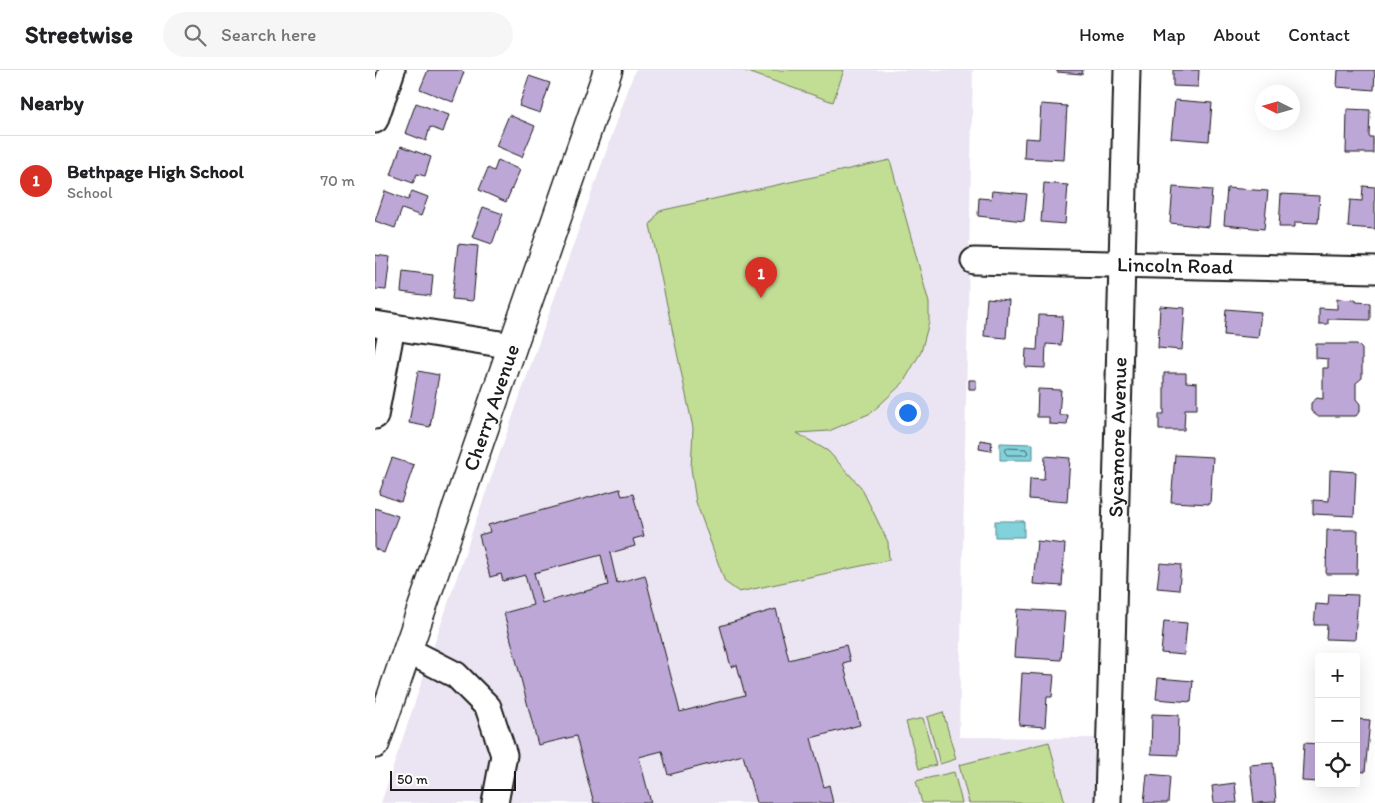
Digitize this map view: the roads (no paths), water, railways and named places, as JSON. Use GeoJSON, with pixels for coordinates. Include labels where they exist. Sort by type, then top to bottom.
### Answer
{"type":"FeatureCollection","features":[{"type":"Feature","properties":{"kind":"main road","name":"Cherry Avenue"},"geometry":{"type":"LineString","coordinates":[[375,744],[608,70]]}},
{"type":"Feature","properties":{"kind":"street","name":"Sycamore Avenue"},"geometry":{"type":"LineString","coordinates":[[1108,803],[1127,70]]}},
{"type":"Feature","properties":{"kind":"street"},"geometry":{"type":"LineString","coordinates":[[375,120],[386,74]]}},
{"type":"Feature","properties":{"kind":"street","name":"Lincoln Road"},"geometry":{"type":"LineString","coordinates":[[974,261],[1375,270]]}},
{"type":"Feature","properties":{"kind":"street"},"geometry":{"type":"LineString","coordinates":[[375,416],[384,325],[513,346]]}},
{"type":"Feature","properties":{"kind":"street"},"geometry":{"type":"LineString","coordinates":[[407,650],[456,675],[488,707],[504,755],[495,803]]}},
{"type":"Feature","properties":{"kind":"water"},"geometry":{"type":"Polygon","coordinates":[[[1000,443],[1033,444],[1033,460],[1000,460],[1000,443]]]}},
{"type":"Feature","properties":{"kind":"water"},"geometry":{"type":"Polygon","coordinates":[[[995,521],[1024,521],[1024,537],[995,537],[995,521]]]}},
{"type":"Feature","properties":{"kind":"place","name":"Bethpage High School"},"geometry":{"type":"Point","coordinates":[761,298]}}]}
